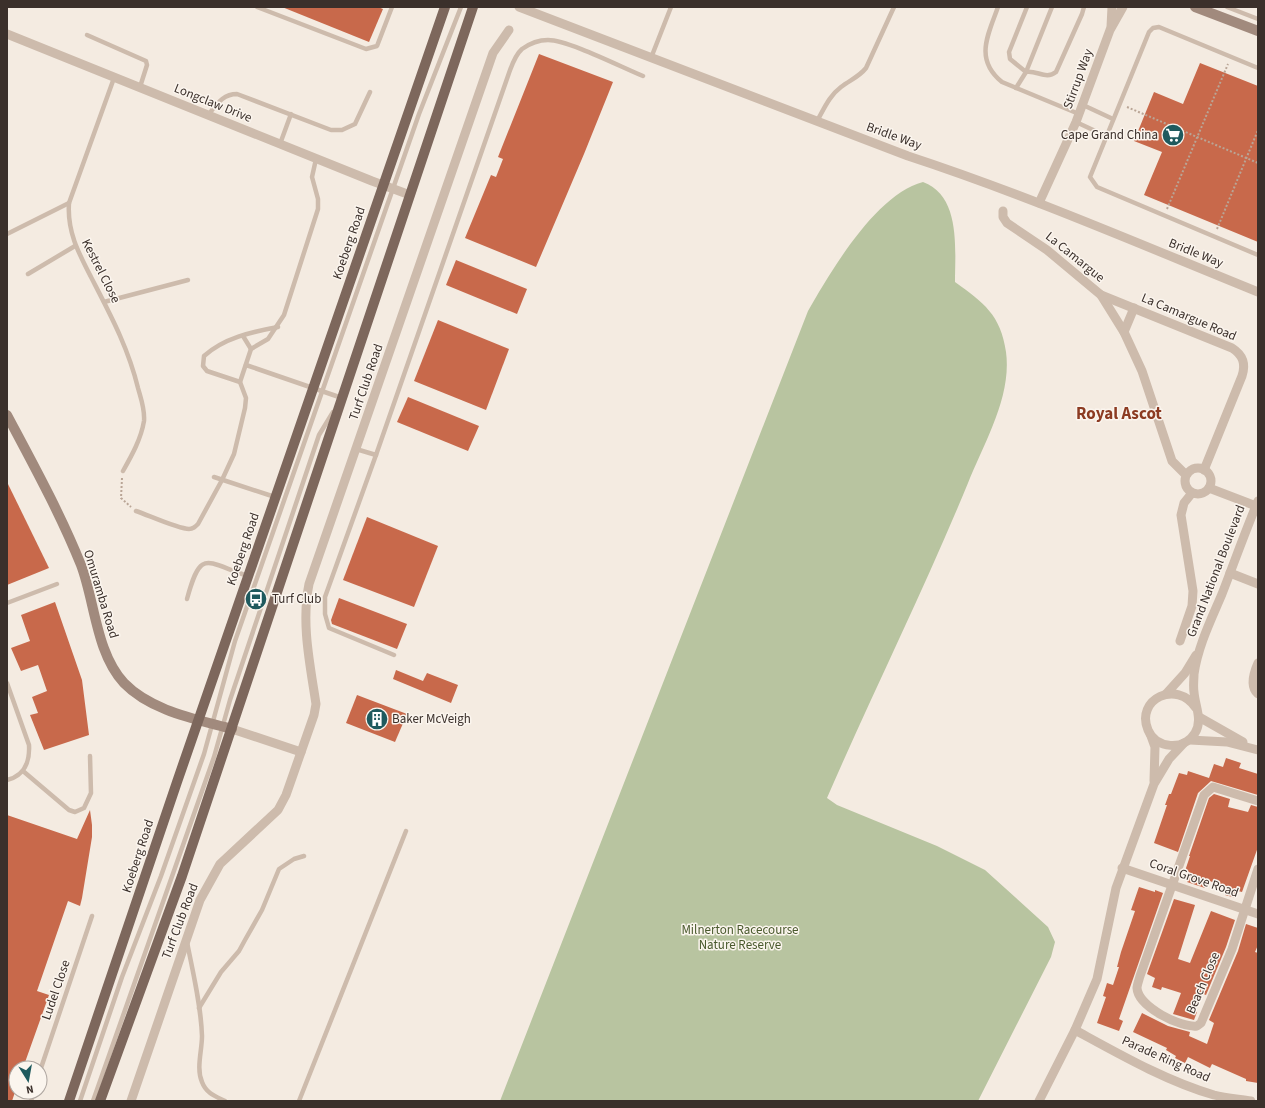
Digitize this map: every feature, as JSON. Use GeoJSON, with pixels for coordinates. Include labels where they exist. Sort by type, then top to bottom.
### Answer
{"type":"FeatureCollection","features":[{"type":"Feature","properties":{"kind":"main road","name":"Koeberg Road"},"geometry":{"type":"LineString","coordinates":[[70,1101],[274,497],[318,390],[383,185],[445,7]]}},
{"type":"Feature","properties":{"kind":"main road"},"geometry":{"type":"LineString","coordinates":[[100,1101],[182,876],[222,726],[342,398],[473,7]]}},
{"type":"Feature","properties":{"kind":"main road"},"geometry":{"type":"LineString","coordinates":[[1195,7],[1258,31]]}},
{"type":"Feature","properties":{"kind":"main road","name":"Omuramba Road"},"geometry":{"type":"LineString","coordinates":[[7,415],[43,483],[80,563],[89,589],[105,650],[113,668],[124,683],[139,696],[157,705],[222,726]]}},
{"type":"Feature","properties":{"kind":"street","name":"Bridle Way"},"geometry":{"type":"LineString","coordinates":[[519,7],[818,121],[1039,203],[1258,292]]}},
{"type":"Feature","properties":{"kind":"street","name":"Stirrup Way"},"geometry":{"type":"LineString","coordinates":[[1110,30],[1112,7]]}},
{"type":"Feature","properties":{"kind":"street","name":"Stirrup Way"},"geometry":{"type":"LineString","coordinates":[[1039,203],[1078,118],[1110,30],[1123,7]]}},
{"type":"Feature","properties":{"kind":"street","name":"Turf Club Road"},"geometry":{"type":"LineString","coordinates":[[132,1101],[200,900],[209,882],[220,864],[278,810],[286,795],[314,715],[316,704],[305,624],[305,603],[309,584],[493,54],[509,30]]}},
{"type":"Feature","properties":{"kind":"street","name":"Longclaw Drive"},"geometry":{"type":"LineString","coordinates":[[7,34],[114,78],[208,114],[316,159],[410,195]]}},
{"type":"Feature","properties":{"kind":"street","name":"La Camargue"},"geometry":{"type":"LineString","coordinates":[[1003,211],[1007,223],[1047,250],[1101,295],[1124,332],[1142,371],[1169,454],[1177,468],[1186,475],[1186,487],[1192,493]]}},
{"type":"Feature","properties":{"kind":"street","name":"La Camargue Road"},"geometry":{"type":"LineString","coordinates":[[1101,295],[1232,348],[1239,353],[1244,362],[1242,376],[1204,470]]}},
{"type":"Feature","properties":{"kind":"street"},"geometry":{"type":"LineString","coordinates":[[1124,332],[1134,308]]}},
{"type":"Feature","properties":{"kind":"street"},"geometry":{"type":"LineString","coordinates":[[1180,641],[1192,606],[1193,591],[1181,515],[1184,503],[1192,493],[1203,494],[1209,488],[1210,477],[1204,470],[1193,469],[1186,475]]}},
{"type":"Feature","properties":{"kind":"street"},"geometry":{"type":"LineString","coordinates":[[1209,488],[1257,504]]}},
{"type":"Feature","properties":{"kind":"street","name":"Grand National Boulevard"},"geometry":{"type":"LineString","coordinates":[[1166,694],[1185,673],[1199,651],[1257,504]]}},
{"type":"Feature","properties":{"kind":"street"},"geometry":{"type":"LineString","coordinates":[[1230,573],[1258,584]]}},
{"type":"Feature","properties":{"kind":"street","name":"Grand National Boulevard"},"geometry":{"type":"LineString","coordinates":[[1198,712],[1194,680],[1199,651]]}},
{"type":"Feature","properties":{"kind":"street"},"geometry":{"type":"LineString","coordinates":[[1258,663],[1253,675],[1253,685],[1258,694]]}},
{"type":"Feature","properties":{"kind":"street"},"geometry":{"type":"LineString","coordinates":[[1154,784],[1155,747],[1147,728],[1146,714],[1153,701],[1166,694],[1173,693],[1187,697],[1198,712],[1255,749]]}},
{"type":"Feature","properties":{"kind":"street"},"geometry":{"type":"LineString","coordinates":[[1039,1101],[1075,1030],[1097,979],[1110,913],[1122,868],[1154,784],[1169,759],[1197,729],[1198,712]]}},
{"type":"Feature","properties":{"kind":"street"},"geometry":{"type":"LineString","coordinates":[[222,726],[301,752]]}},
{"type":"Feature","properties":{"kind":"street"},"geometry":{"type":"LineString","coordinates":[[1150,734],[1162,744],[1169,746],[1187,741],[1227,742],[1255,749]]}},
{"type":"Feature","properties":{"kind":"street"},"geometry":{"type":"LineString","coordinates":[[1172,884],[1204,795],[1208,789],[1213,787],[1222,789],[1258,801]]}},
{"type":"Feature","properties":{"kind":"street","name":"Coral Grove Road"},"geometry":{"type":"LineString","coordinates":[[1122,868],[1258,914]]}},
{"type":"Feature","properties":{"kind":"street"},"geometry":{"type":"LineString","coordinates":[[1244,910],[1258,869]]}},
{"type":"Feature","properties":{"kind":"street","name":"Beach Close"},"geometry":{"type":"LineString","coordinates":[[1172,884],[1137,988],[1140,997],[1158,1013],[1189,1027],[1197,1026],[1201,1023],[1232,949],[1244,910]]}},
{"type":"Feature","properties":{"kind":"street","name":"Parade Ring Road"},"geometry":{"type":"LineString","coordinates":[[1075,1030],[1120,1054],[1173,1079],[1223,1099],[1251,1101]]}},
{"type":"Feature","properties":{"kind":"lane"},"geometry":{"type":"LineString","coordinates":[[257,7],[366,49],[377,46],[392,7]]}},
{"type":"Feature","properties":{"kind":"lane"},"geometry":{"type":"LineString","coordinates":[[93,1101],[133,981],[171,880],[222,726],[235,641],[318,390],[393,189],[419,114],[462,7]]}},
{"type":"Feature","properties":{"kind":"lane"},"geometry":{"type":"LineString","coordinates":[[651,58],[671,7]]}},
{"type":"Feature","properties":{"kind":"lane"},"geometry":{"type":"LineString","coordinates":[[818,121],[830,99],[842,87],[860,75],[866,68],[894,7]]}},
{"type":"Feature","properties":{"kind":"lane"},"geometry":{"type":"LineString","coordinates":[[998,7],[986,46],[986,58],[991,73],[1002,82],[1078,118],[1106,136]]}},
{"type":"Feature","properties":{"kind":"lane"},"geometry":{"type":"LineString","coordinates":[[1026,7],[1009,52],[1010,59],[1026,72],[1031,71],[1043,75],[1052,75],[1056,72],[1084,7]]}},
{"type":"Feature","properties":{"kind":"lane"},"geometry":{"type":"LineString","coordinates":[[1016,88],[1026,72],[1052,7]]}},
{"type":"Feature","properties":{"kind":"lane"},"geometry":{"type":"LineString","coordinates":[[1227,7],[1258,19]]}},
{"type":"Feature","properties":{"kind":"lane"},"geometry":{"type":"LineString","coordinates":[[1258,68],[1159,27],[1153,28],[1148,32],[1090,175],[1094,185],[1258,255]]}},
{"type":"Feature","properties":{"kind":"lane"},"geometry":{"type":"LineString","coordinates":[[87,35],[146,62],[147,65],[140,87]]}},
{"type":"Feature","properties":{"kind":"lane"},"geometry":{"type":"LineString","coordinates":[[394,655],[329,628],[325,614],[325,598],[516,57],[522,49],[531,44],[549,40],[567,45],[643,76]]}},
{"type":"Feature","properties":{"kind":"lane","name":"Kestrel Close"},"geometry":{"type":"LineString","coordinates":[[114,78],[70,203],[68,216],[75,246],[130,357],[144,411],[140,436],[135,450],[123,471]]}},
{"type":"Feature","properties":{"kind":"lane"},"geometry":{"type":"LineString","coordinates":[[208,114],[224,97],[229,94],[237,94],[331,130],[349,128],[355,124],[370,92]]}},
{"type":"Feature","properties":{"kind":"lane"},"geometry":{"type":"LineString","coordinates":[[1083,105],[1113,119]]}},
{"type":"Feature","properties":{"kind":"lane"},"geometry":{"type":"LineString","coordinates":[[280,144],[291,114]]}},
{"type":"Feature","properties":{"kind":"lane"},"geometry":{"type":"LineString","coordinates":[[136,511],[180,527],[188,529],[193,528],[198,524],[222,480],[234,454],[244,416],[246,398],[240,382],[251,349],[268,339],[278,328],[284,315],[318,209],[318,200],[312,177],[316,159]]}},
{"type":"Feature","properties":{"kind":"lane"},"geometry":{"type":"LineString","coordinates":[[7,234],[70,203]]}},
{"type":"Feature","properties":{"kind":"lane"},"geometry":{"type":"LineString","coordinates":[[28,274],[75,246]]}},
{"type":"Feature","properties":{"kind":"lane"},"geometry":{"type":"LineString","coordinates":[[104,302],[188,280]]}},
{"type":"Feature","properties":{"kind":"lane"},"geometry":{"type":"LineString","coordinates":[[240,382],[207,371],[202,360],[204,356],[223,342],[278,328]]}},
{"type":"Feature","properties":{"kind":"lane"},"geometry":{"type":"LineString","coordinates":[[243,336],[251,349]]}},
{"type":"Feature","properties":{"kind":"lane"},"geometry":{"type":"LineString","coordinates":[[246,365],[342,398]]}},
{"type":"Feature","properties":{"kind":"lane"},"geometry":{"type":"LineString","coordinates":[[356,449],[376,455]]}},
{"type":"Feature","properties":{"kind":"lane"},"geometry":{"type":"LineString","coordinates":[[214,477],[274,497]]}},
{"type":"Feature","properties":{"kind":"lane"},"geometry":{"type":"LineString","coordinates":[[187,599],[194,574],[198,566],[204,563],[212,562],[248,576]]}},
{"type":"Feature","properties":{"kind":"lane"},"geometry":{"type":"LineString","coordinates":[[7,603],[57,584]]}},
{"type":"Feature","properties":{"kind":"lane"},"geometry":{"type":"LineString","coordinates":[[7,683],[29,745],[28,762],[23,771],[16,778],[7,780]]}},
{"type":"Feature","properties":{"kind":"lane"},"geometry":{"type":"LineString","coordinates":[[80,1101],[122,977],[161,876],[204,754],[222,726]]}},
{"type":"Feature","properties":{"kind":"lane"},"geometry":{"type":"LineString","coordinates":[[23,771],[69,810],[75,812],[84,808],[91,793],[90,756]]}},
{"type":"Feature","properties":{"kind":"lane"},"geometry":{"type":"LineString","coordinates":[[299,1101],[406,831]]}},
{"type":"Feature","properties":{"kind":"lane"},"geometry":{"type":"LineString","coordinates":[[199,1008],[221,972],[239,951],[262,910],[279,869],[294,859],[304,856]]}},
{"type":"Feature","properties":{"kind":"lane","name":"Ludel Close"},"geometry":{"type":"LineString","coordinates":[[44,1060],[92,916]]}},
{"type":"Feature","properties":{"kind":"lane"},"geometry":{"type":"LineString","coordinates":[[187,938],[199,1008],[202,1036],[200,1070],[201,1081],[211,1095],[225,1101]]}},
{"type":"Feature","properties":{"kind":"path"},"geometry":{"type":"LineString","coordinates":[[1165,216],[1230,57]]}},
{"type":"Feature","properties":{"kind":"path"},"geometry":{"type":"LineString","coordinates":[[1119,104],[1258,163]]}},
{"type":"Feature","properties":{"kind":"path"},"geometry":{"type":"LineString","coordinates":[[1214,237],[1258,130]]}},
{"type":"Feature","properties":{"kind":"path"},"geometry":{"type":"LineString","coordinates":[[123,471],[121,498],[136,511]]}},
{"type":"Feature","properties":{"kind":"green space","name":"Milnerton Racecourse Nature Reserve"},"geometry":{"type":"Polygon","coordinates":[[[923,182],[935,189],[944,199],[950,211],[955,240],[955,282],[982,303],[995,319],[1000,328],[1004,339],[1006,352],[1007,369],[1005,386],[1001,403],[989,436],[827,798],[837,805],[937,846],[985,870],[1048,927],[1055,942],[1051,957],[978,1101],[500,1101],[808,311],[842,256],[856,236],[872,218],[888,202],[906,189],[923,182]]]}},
{"type":"Feature","properties":{"kind":"building"},"geometry":{"type":"Polygon","coordinates":[[[282,7],[378,7],[383,9],[369,42],[282,7]]]}},
{"type":"Feature","properties":{"kind":"building"},"geometry":{"type":"Polygon","coordinates":[[[539,54],[613,82],[536,267],[465,238],[491,175],[496,177],[503,159],[498,157],[539,54]]]}},
{"type":"Feature","properties":{"kind":"building"},"geometry":{"type":"Polygon","coordinates":[[[1200,63],[1258,86],[1258,242],[1144,195],[1162,152],[1134,141],[1154,92],[1183,104],[1200,63]]]}},
{"type":"Feature","properties":{"kind":"building"},"geometry":{"type":"Polygon","coordinates":[[[456,260],[527,289],[517,314],[446,285],[456,260]]]}},
{"type":"Feature","properties":{"kind":"building"},"geometry":{"type":"Polygon","coordinates":[[[438,320],[509,349],[486,410],[414,381],[438,320]]]}},
{"type":"Feature","properties":{"kind":"building"},"geometry":{"type":"Polygon","coordinates":[[[408,397],[479,426],[468,451],[397,422],[408,397]]]}},
{"type":"Feature","properties":{"kind":"building"},"geometry":{"type":"Polygon","coordinates":[[[7,482],[49,568],[7,585],[7,482]]]}},
{"type":"Feature","properties":{"kind":"building"},"geometry":{"type":"Polygon","coordinates":[[[367,517],[438,546],[414,607],[343,580],[367,517]]]}},
{"type":"Feature","properties":{"kind":"building"},"geometry":{"type":"Polygon","coordinates":[[[339,598],[407,624],[397,649],[332,624],[331,620],[339,598]]]}},
{"type":"Feature","properties":{"kind":"building"},"geometry":{"type":"Polygon","coordinates":[[[55,602],[82,680],[89,735],[44,750],[30,715],[38,713],[32,697],[47,691],[38,665],[21,671],[11,648],[30,641],[21,615],[55,602]]]}},
{"type":"Feature","properties":{"kind":"building"},"geometry":{"type":"Polygon","coordinates":[[[396,670],[423,681],[427,673],[458,685],[451,703],[393,679],[396,670]]]}},
{"type":"Feature","properties":{"kind":"building","name":"Baker McVeigh"},"geometry":{"type":"Polygon","coordinates":[[[357,695],[407,714],[395,742],[346,723],[357,695]]]}},
{"type":"Feature","properties":{"kind":"building"},"geometry":{"type":"Polygon","coordinates":[[[1226,758],[1241,763],[1239,768],[1258,774],[1258,795],[1211,781],[1198,793],[1178,852],[1154,843],[1167,805],[1165,805],[1179,773],[1187,775],[1188,771],[1209,778],[1214,764],[1223,767],[1226,758]]]}},
{"type":"Feature","properties":{"kind":"building"},"geometry":{"type":"Polygon","coordinates":[[[1214,794],[1230,799],[1228,807],[1248,812],[1251,805],[1258,807],[1258,847],[1242,892],[1238,891],[1236,898],[1225,895],[1228,888],[1207,880],[1205,888],[1187,882],[1190,873],[1185,871],[1189,856],[1209,798],[1214,794]]]}},
{"type":"Feature","properties":{"kind":"building"},"geometry":{"type":"Polygon","coordinates":[[[90,810],[92,837],[80,906],[68,901],[37,991],[49,995],[26,1060],[8,1060],[8,1100],[12,1100],[7,1101],[7,815],[77,839],[90,810]]]}},
{"type":"Feature","properties":{"kind":"building"},"geometry":{"type":"Polygon","coordinates":[[[1139,887],[1163,893],[1119,1019],[1123,1021],[1119,1031],[1097,1023],[1106,997],[1103,996],[1107,983],[1113,985],[1119,967],[1117,967],[1121,952],[1135,911],[1131,910],[1139,887]]]}},
{"type":"Feature","properties":{"kind":"building"},"geometry":{"type":"Polygon","coordinates":[[[1174,899],[1195,905],[1178,959],[1190,963],[1211,911],[1235,920],[1226,947],[1206,995],[1199,992],[1192,1009],[1197,1012],[1194,1020],[1173,1014],[1181,993],[1162,987],[1161,990],[1152,987],[1155,978],[1147,974],[1174,899]]]}},
{"type":"Feature","properties":{"kind":"building"},"geometry":{"type":"Polygon","coordinates":[[[1246,924],[1258,928],[1258,945],[1255,952],[1258,953],[1258,1083],[1246,1081],[1246,1079],[1212,1064],[1210,1068],[1188,1057],[1185,1063],[1175,1058],[1176,1056],[1166,1050],[1167,1048],[1133,1032],[1142,1013],[1168,1026],[1190,1032],[1189,1036],[1207,1044],[1214,1023],[1209,1020],[1238,951],[1246,924]]]}},
{"type":"Feature","properties":{"kind":"place","name":"Cape Grand China"},"geometry":{"type":"Point","coordinates":[1173,135]}},
{"type":"Feature","properties":{"kind":"place","name":"Turf Club"},"geometry":{"type":"Point","coordinates":[256,599]}},
{"type":"Feature","properties":{"kind":"place","name":"Baker McVeigh"},"geometry":{"type":"Point","coordinates":[377,719]}},
{"type":"Feature","properties":{"kind":"district","name":"Royal Ascot"},"geometry":{"type":"Point","coordinates":[1119,414]}}]}
